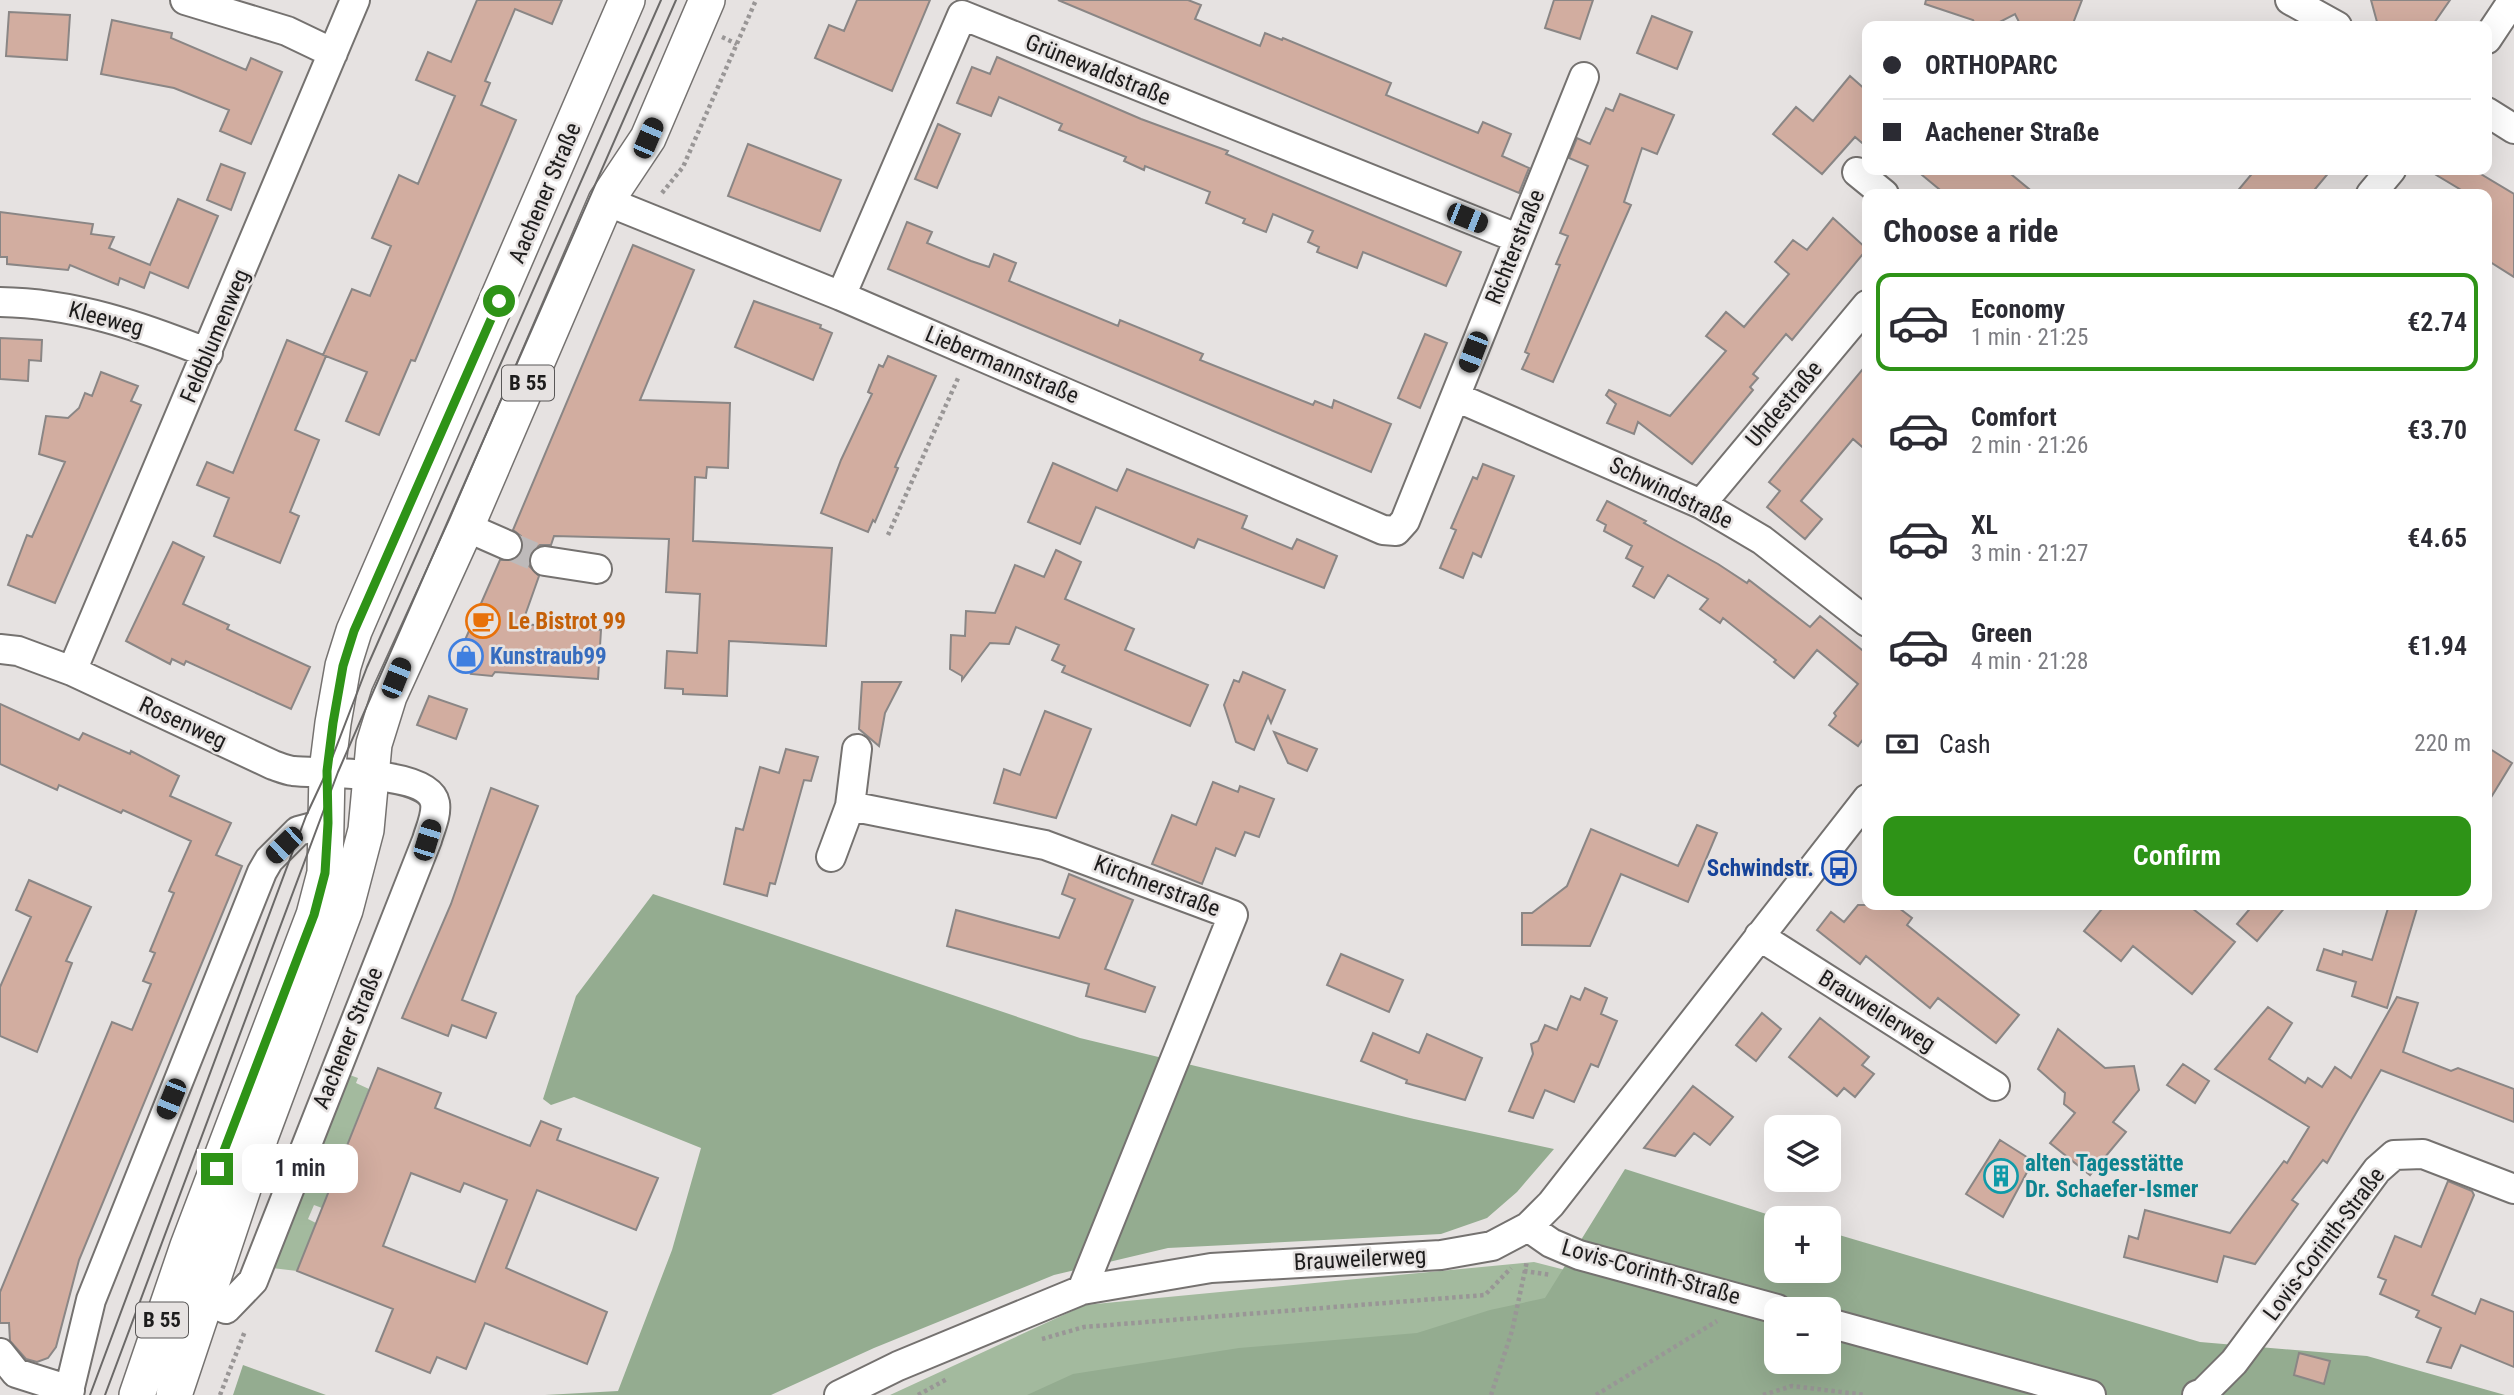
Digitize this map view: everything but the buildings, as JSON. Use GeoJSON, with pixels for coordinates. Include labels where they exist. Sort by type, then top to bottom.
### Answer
{"type":"FeatureCollection","features":[{"type":"Feature","properties":{"kind":"main road","name":"Aachener Straße"},"geometry":{"type":"LineString","coordinates":[[137,1395],[188,1246],[314,915],[325,873],[327,771],[343,666],[354,631],[627,0]]}},
{"type":"Feature","properties":{"kind":"main road","name":"Aachener Straße"},"geometry":{"type":"LineString","coordinates":[[174,1395],[215,1304],[345,910],[366,830],[374,744],[389,696],[466,527],[606,201],[648,138],[707,0]]}},
{"type":"Feature","properties":{"kind":"street"},"geometry":{"type":"LineString","coordinates":[[185,0],[287,31],[333,53]]}},
{"type":"Feature","properties":{"kind":"street","name":"Feldblumenweg"},"geometry":{"type":"LineString","coordinates":[[72,671],[355,0]]}},
{"type":"Feature","properties":{"kind":"street"},"geometry":{"type":"LineString","coordinates":[[2290,0],[2328,21]]}},
{"type":"Feature","properties":{"kind":"street"},"geometry":{"type":"LineString","coordinates":[[2492,32],[2513,0]]}},
{"type":"Feature","properties":{"kind":"street","name":"Grünewaldstraße"},"geometry":{"type":"LineString","coordinates":[[841,296],[962,15],[1517,239]]}},
{"type":"Feature","properties":{"kind":"street","name":"Richterstraße"},"geometry":{"type":"LineString","coordinates":[[1396,531],[1405,521],[1584,77]]}},
{"type":"Feature","properties":{"kind":"street"},"geometry":{"type":"LineString","coordinates":[[2492,115],[2514,129]]}},
{"type":"Feature","properties":{"kind":"street"},"geometry":{"type":"LineString","coordinates":[[1857,172],[1878,189]]}},
{"type":"Feature","properties":{"kind":"street"},"geometry":{"type":"LineString","coordinates":[[2375,189],[2387,175]]}},
{"type":"Feature","properties":{"kind":"street","name":"Liebermannstraße"},"geometry":{"type":"LineString","coordinates":[[606,201],[841,296],[1382,530],[1396,531]]}},
{"type":"Feature","properties":{"kind":"street","name":"Kleeweg"},"geometry":{"type":"LineString","coordinates":[[0,302],[74,307],[137,325],[208,352]]}},
{"type":"Feature","properties":{"kind":"street","name":"Uhdestraße"},"geometry":{"type":"LineString","coordinates":[[1700,504],[1862,311]]}},
{"type":"Feature","properties":{"kind":"street","name":"Schwindstraße"},"geometry":{"type":"LineString","coordinates":[[1456,397],[1700,504],[1762,540],[1862,618]]}},
{"type":"Feature","properties":{"kind":"street"},"geometry":{"type":"LineString","coordinates":[[466,527],[507,545]]}},
{"type":"Feature","properties":{"kind":"street"},"geometry":{"type":"LineString","coordinates":[[545,561],[597,569]]}},
{"type":"Feature","properties":{"kind":"street","name":"Rosenweg"},"geometry":{"type":"LineString","coordinates":[[0,649],[18,651],[72,671],[273,765],[292,771],[371,775]]}},
{"type":"Feature","properties":{"kind":"street"},"geometry":{"type":"LineString","coordinates":[[831,858],[850,806],[857,750]]}},
{"type":"Feature","properties":{"kind":"street","name":"Aachener Straße"},"geometry":{"type":"LineString","coordinates":[[215,1304],[253,1281],[433,820],[435,804],[432,795],[411,784],[371,775]]}},
{"type":"Feature","properties":{"kind":"street","name":"Brauweilerweg"},"geometry":{"type":"LineString","coordinates":[[839,1395],[898,1366],[1082,1290],[1211,1268],[1441,1255],[1492,1246],[1532,1230],[1862,805]]}},
{"type":"Feature","properties":{"kind":"street","name":"Kirchnerstraße"},"geometry":{"type":"LineString","coordinates":[[850,806],[1045,845],[1233,915],[1082,1290]]}},
{"type":"Feature","properties":{"kind":"street"},"geometry":{"type":"LineString","coordinates":[[0,1353],[16,1373],[69,1392],[91,1300],[262,872],[269,860],[298,831],[328,823]]}},
{"type":"Feature","properties":{"kind":"street","name":"Brauweilerweg"},"geometry":{"type":"LineString","coordinates":[[1759,936],[1995,1086]]}},
{"type":"Feature","properties":{"kind":"street","name":"Lovis-Corinth-Straße"},"geometry":{"type":"LineString","coordinates":[[2196,1395],[2203,1393],[2234,1362],[2378,1170],[2394,1155],[2423,1154],[2514,1189]]}},
{"type":"Feature","properties":{"kind":"street","name":"Lovis-Corinth-Straße"},"geometry":{"type":"LineString","coordinates":[[1532,1230],[1579,1255],[1764,1305]]}},
{"type":"Feature","properties":{"kind":"street"},"geometry":{"type":"LineString","coordinates":[[1841,1326],[2091,1395]]}},
{"type":"Feature","properties":{"kind":"path"},"geometry":{"type":"LineString","coordinates":[[888,535],[970,351]]}},
{"type":"Feature","properties":{"kind":"path"},"geometry":{"type":"LineString","coordinates":[[1035,1341],[1084,1327],[1485,1295],[1504,1278],[1532,1230]]}},
{"type":"Feature","properties":{"kind":"path"},"geometry":{"type":"LineString","coordinates":[[1492,1395],[1512,1331],[1532,1230]]}},
{"type":"Feature","properties":{"kind":"path"},"geometry":{"type":"LineString","coordinates":[[220,1395],[250,1318],[253,1281]]}},
{"type":"Feature","properties":{"kind":"path"},"geometry":{"type":"LineString","coordinates":[[1595,1395],[1717,1321]]}},
{"type":"Feature","properties":{"kind":"path"},"geometry":{"type":"LineString","coordinates":[[918,1395],[952,1376]]}},
{"type":"Feature","properties":{"kind":"path"},"geometry":{"type":"LineString","coordinates":[[1763,1395],[1792,1387],[1866,1395]]}},
{"type":"Feature","properties":{"kind":"green space"},"geometry":{"type":"Polygon","coordinates":[[[653,894],[1080,1038],[1414,1119],[1554,1149],[1517,1192],[1487,1218],[1441,1234],[1168,1248],[1054,1275],[874,1348],[771,1395],[545,1395],[618,1391],[672,1250],[701,1148],[574,1097],[551,1105],[543,1099],[576,996],[653,894]]]}},
{"type":"Feature","properties":{"kind":"green space"},"geometry":{"type":"Polygon","coordinates":[[[347,1074],[358,1078],[356,1083],[369,1089],[322,1208],[314,1205],[308,1219],[316,1223],[297,1271],[272,1268],[347,1074]]]}},
{"type":"Feature","properties":{"kind":"green space"},"geometry":{"type":"Polygon","coordinates":[[[1625,1169],[1764,1213],[1764,1283],[1841,1283],[1841,1236],[2200,1342],[2367,1356],[2505,1395],[1027,1395],[1073,1374],[1239,1348],[1417,1333],[1490,1310],[1545,1298],[1625,1169]]]}},
{"type":"Feature","properties":{"kind":"green space"},"geometry":{"type":"Polygon","coordinates":[[[1534,1262],[1764,1321],[1764,1374],[1841,1374],[1841,1364],[2052,1395],[890,1395],[1085,1305],[1534,1262]]]}},
{"type":"Feature","properties":{"kind":"green space"},"geometry":{"type":"Polygon","coordinates":[[[243,1365],[326,1395],[233,1395],[243,1365]]]}},
{"type":"Feature","properties":{"kind":"tunnel"},"geometry":{"type":"LineString","coordinates":[[507,545],[545,561]]}},
{"type":"Feature","properties":{"kind":"tram line"},"geometry":{"type":"LineString","coordinates":[[90,1395],[306,816],[327,771],[367,667],[661,0]]}},
{"type":"Feature","properties":{"kind":"tram line"},"geometry":{"type":"LineString","coordinates":[[105,1395],[338,772],[676,0]]}},
{"type":"Feature","properties":{"kind":"place","name":"Le Bistrot 99"},"geometry":{"type":"Point","coordinates":[483,621]}},
{"type":"Feature","properties":{"kind":"place","name":"Kunstraub99"},"geometry":{"type":"Point","coordinates":[466,656]}},
{"type":"Feature","properties":{"kind":"place","name":"Schwindstr."},"geometry":{"type":"Point","coordinates":[1839,868]}},
{"type":"Feature","properties":{"kind":"place","name":"alten Tagesstätte Dr. Schaefer-Ismer"},"geometry":{"type":"Point","coordinates":[2001,1176]}},
{"type":"Feature","properties":{"kind":"route"},"geometry":{"type":"LineString","coordinates":[[217,1169],[314,915],[325,873],[327,771],[343,666],[354,631],[499,301]]}}]}
